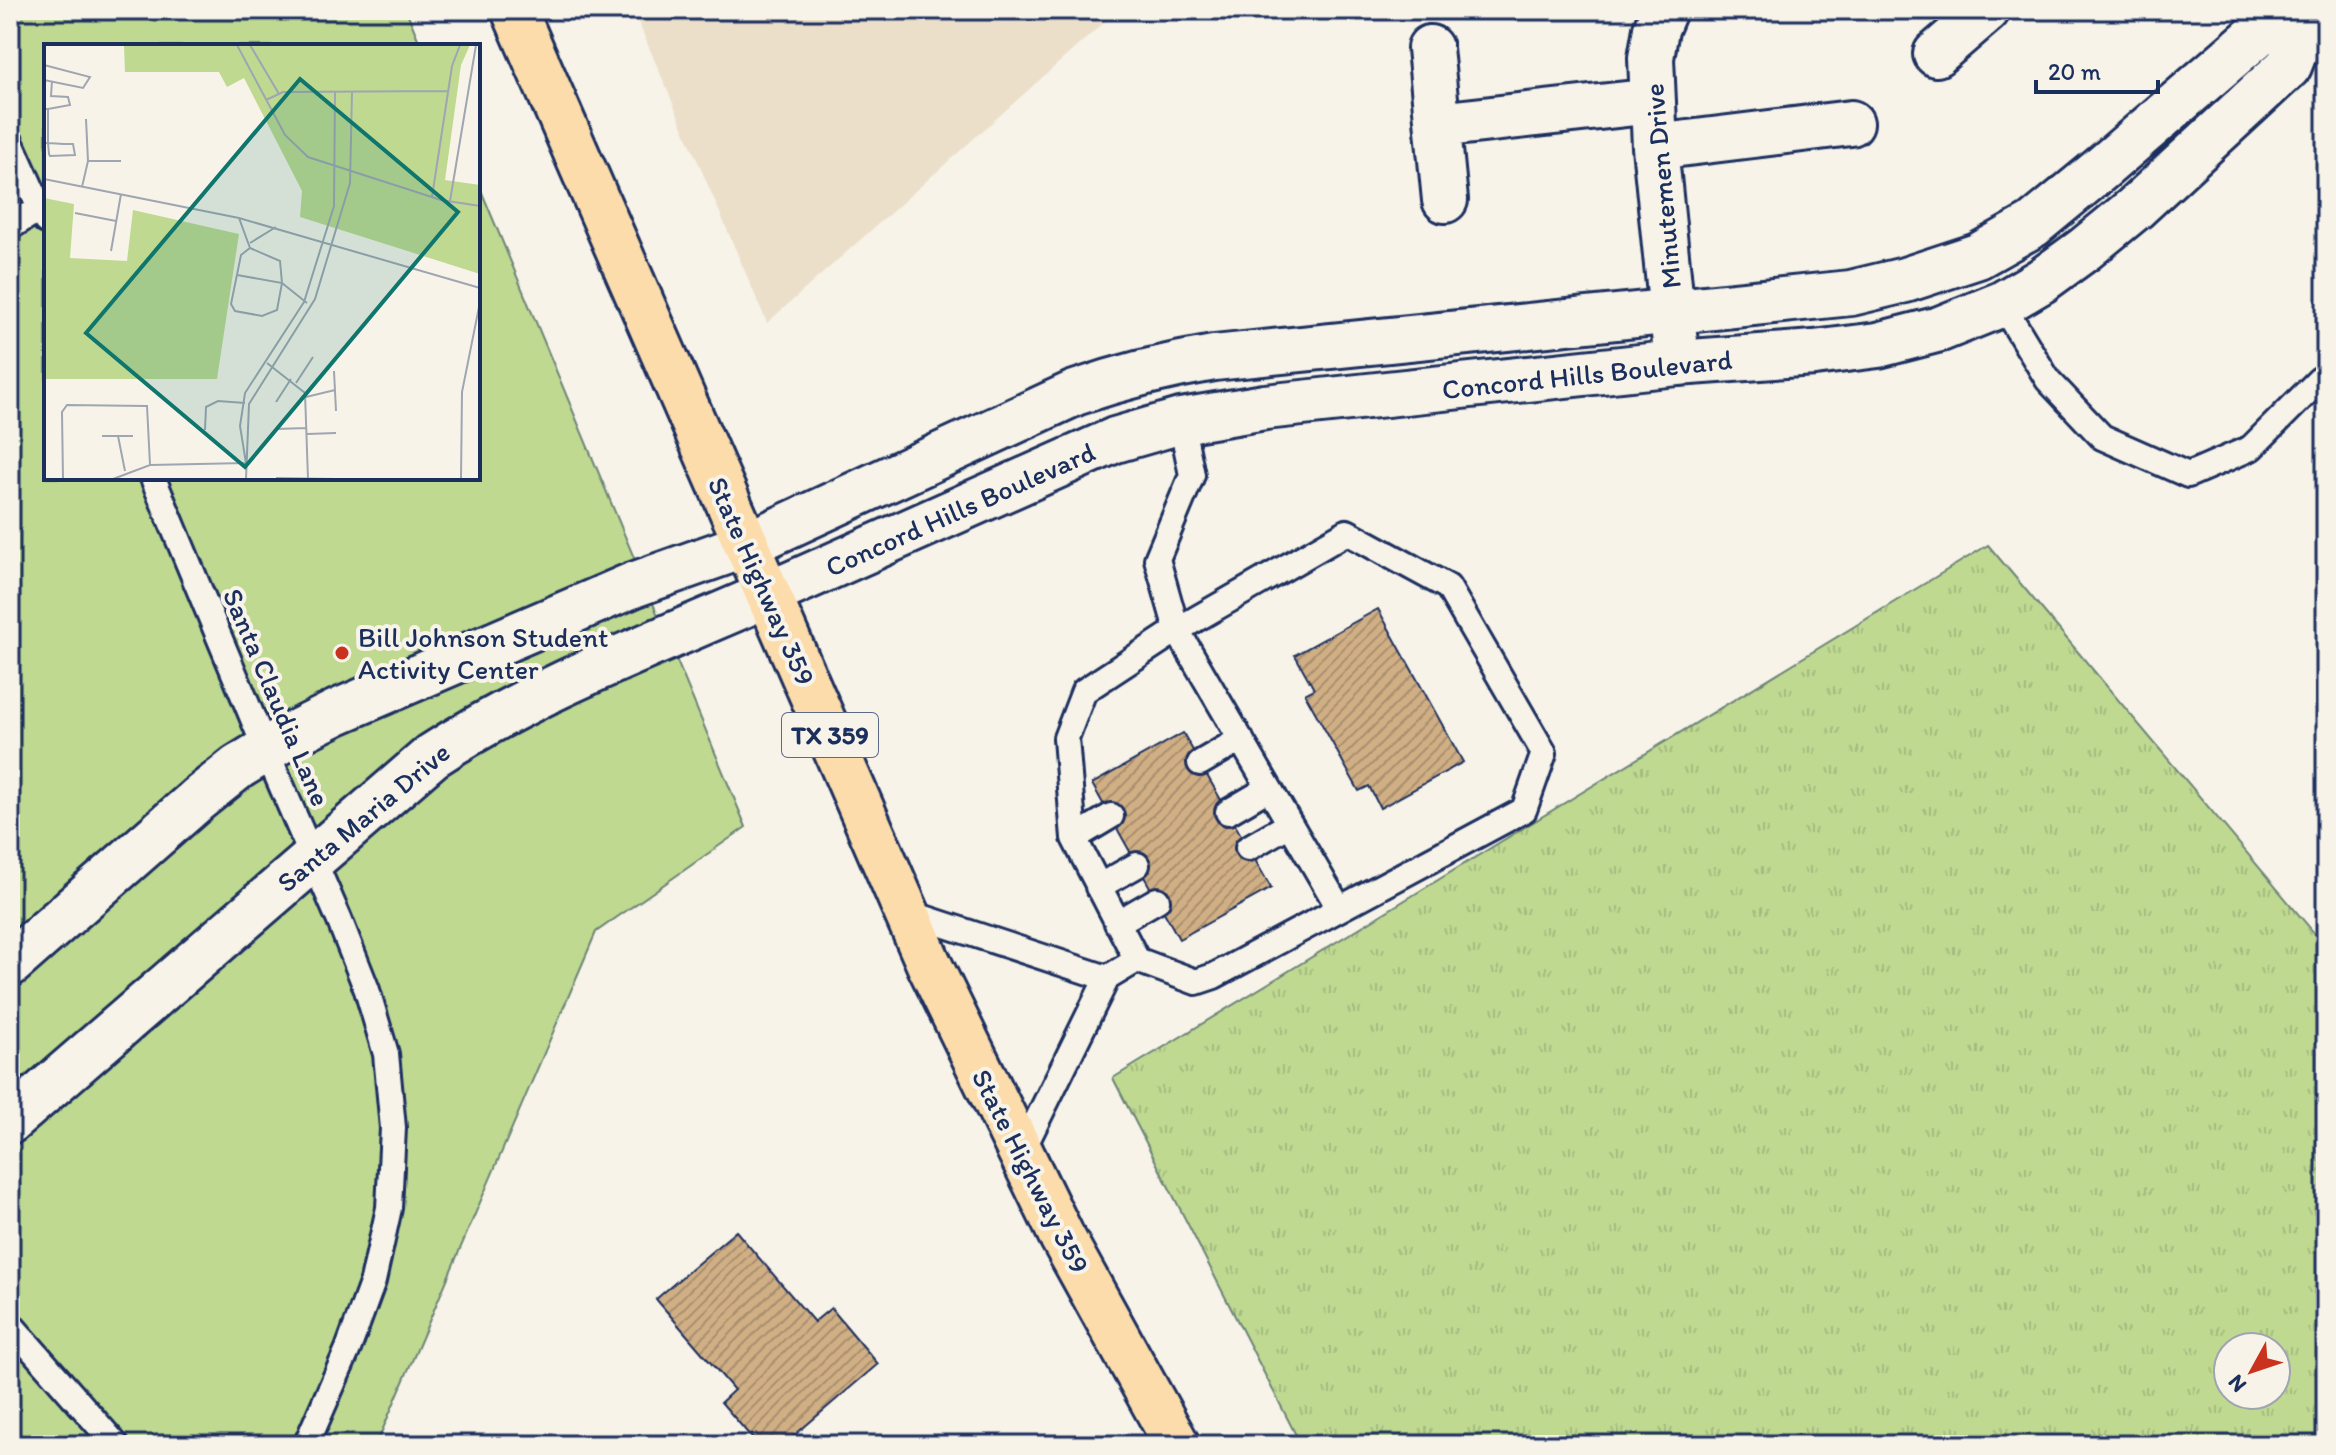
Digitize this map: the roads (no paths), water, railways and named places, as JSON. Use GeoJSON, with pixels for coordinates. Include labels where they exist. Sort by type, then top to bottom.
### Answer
{"type":"FeatureCollection","features":[{"type":"Feature","properties":{"kind":"main road","name":"State Highway 359"},"geometry":{"type":"LineString","coordinates":[[514,10],[935,978],[1061,1235],[1177,1445]]}},
{"type":"Feature","properties":{"kind":"street","name":"Minutemen Drive"},"geometry":{"type":"LineString","coordinates":[[1664,10],[1656,29],[1651,58],[1655,147],[1677,363]]}},
{"type":"Feature","properties":{"kind":"street"},"geometry":{"type":"LineString","coordinates":[[1936,54],[1987,10]]}},
{"type":"Feature","properties":{"kind":"street","name":"Concord Hills Boulevard"},"geometry":{"type":"LineString","coordinates":[[746,545],[1075,393],[1116,378],[1214,358],[1851,293],[1905,280],[1978,256],[2033,225],[2259,33],[2311,10]]}},
{"type":"Feature","properties":{"kind":"street","name":"Concord Hills Boulevard"},"geometry":{"type":"LineString","coordinates":[[769,594],[1115,440],[1181,421],[1265,407],[1677,363],[1814,353],[1878,345],[1940,329],[2002,304],[2041,281],[2115,225],[2289,66],[2311,10]]}},
{"type":"Feature","properties":{"kind":"street"},"geometry":{"type":"LineString","coordinates":[[2311,10],[2326,22]]}},
{"type":"Feature","properties":{"kind":"street"},"geometry":{"type":"LineString","coordinates":[[1430,48],[1445,200]]}},
{"type":"Feature","properties":{"kind":"street"},"geometry":{"type":"LineString","coordinates":[[1438,125],[1653,101]]}},
{"type":"Feature","properties":{"kind":"street"},"geometry":{"type":"LineString","coordinates":[[1655,147],[1851,123]]}},
{"type":"Feature","properties":{"kind":"street"},"geometry":{"type":"LineString","coordinates":[[1978,256],[2002,304]]}},
{"type":"Feature","properties":{"kind":"street"},"geometry":{"type":"LineString","coordinates":[[1163,367],[1181,421]]}},
{"type":"Feature","properties":{"kind":"street"},"geometry":{"type":"LineString","coordinates":[[10,964],[198,799],[238,767],[289,736],[351,706],[633,585],[746,545]]}},
{"type":"Feature","properties":{"kind":"street","name":"Santa Maria Drive"},"geometry":{"type":"LineString","coordinates":[[10,1121],[432,756],[473,729],[532,698],[769,594]]}},
{"type":"Feature","properties":{"kind":"lane"},"geometry":{"type":"LineString","coordinates":[[10,141],[43,215],[10,227]]}},
{"type":"Feature","properties":{"kind":"lane"},"geometry":{"type":"LineString","coordinates":[[2002,304],[2048,380],[2102,437],[2188,475],[2251,448],[2319,380]]}},
{"type":"Feature","properties":{"kind":"lane"},"geometry":{"type":"LineString","coordinates":[[1181,421],[1192,475],[1157,559],[1177,630],[1339,908]]}},
{"type":"Feature","properties":{"kind":"lane","name":"Santa Claudia Lane"},"geometry":{"type":"LineString","coordinates":[[154,480],[339,919],[367,990],[386,1054],[393,1128],[389,1208],[373,1281],[348,1349],[306,1445]]}},
{"type":"Feature","properties":{"kind":"lane"},"geometry":{"type":"LineString","coordinates":[[1347,532],[1448,587],[1544,753],[1524,810],[1214,976],[1196,982],[1137,960],[1074,838],[1066,738],[1084,691],[1177,630],[1347,532]]}},
{"type":"Feature","properties":{"kind":"lane"},"geometry":{"type":"LineString","coordinates":[[1200,763],[1241,739]]}},
{"type":"Feature","properties":{"kind":"lane"},"geometry":{"type":"LineString","coordinates":[[1228,812],[1269,788]]}},
{"type":"Feature","properties":{"kind":"lane"},"geometry":{"type":"LineString","coordinates":[[1074,838],[1111,816]]}},
{"type":"Feature","properties":{"kind":"lane"},"geometry":{"type":"LineString","coordinates":[[1248,848],[1290,824]]}},
{"type":"Feature","properties":{"kind":"lane"},"geometry":{"type":"LineString","coordinates":[[1098,887],[1137,865]]}},
{"type":"Feature","properties":{"kind":"lane"},"geometry":{"type":"LineString","coordinates":[[1117,923],[1157,900]]}},
{"type":"Feature","properties":{"kind":"lane"},"geometry":{"type":"LineString","coordinates":[[906,912],[1107,978]]}},
{"type":"Feature","properties":{"kind":"lane"},"geometry":{"type":"LineString","coordinates":[[1021,1153],[1107,978],[1137,960]]}},
{"type":"Feature","properties":{"kind":"lane"},"geometry":{"type":"LineString","coordinates":[[10,1324],[116,1445]]}},
{"type":"Feature","properties":{"kind":"place","name":"Bill Johnson Student Activity Center"},"geometry":{"type":"Point","coordinates":[342,653]}}]}
